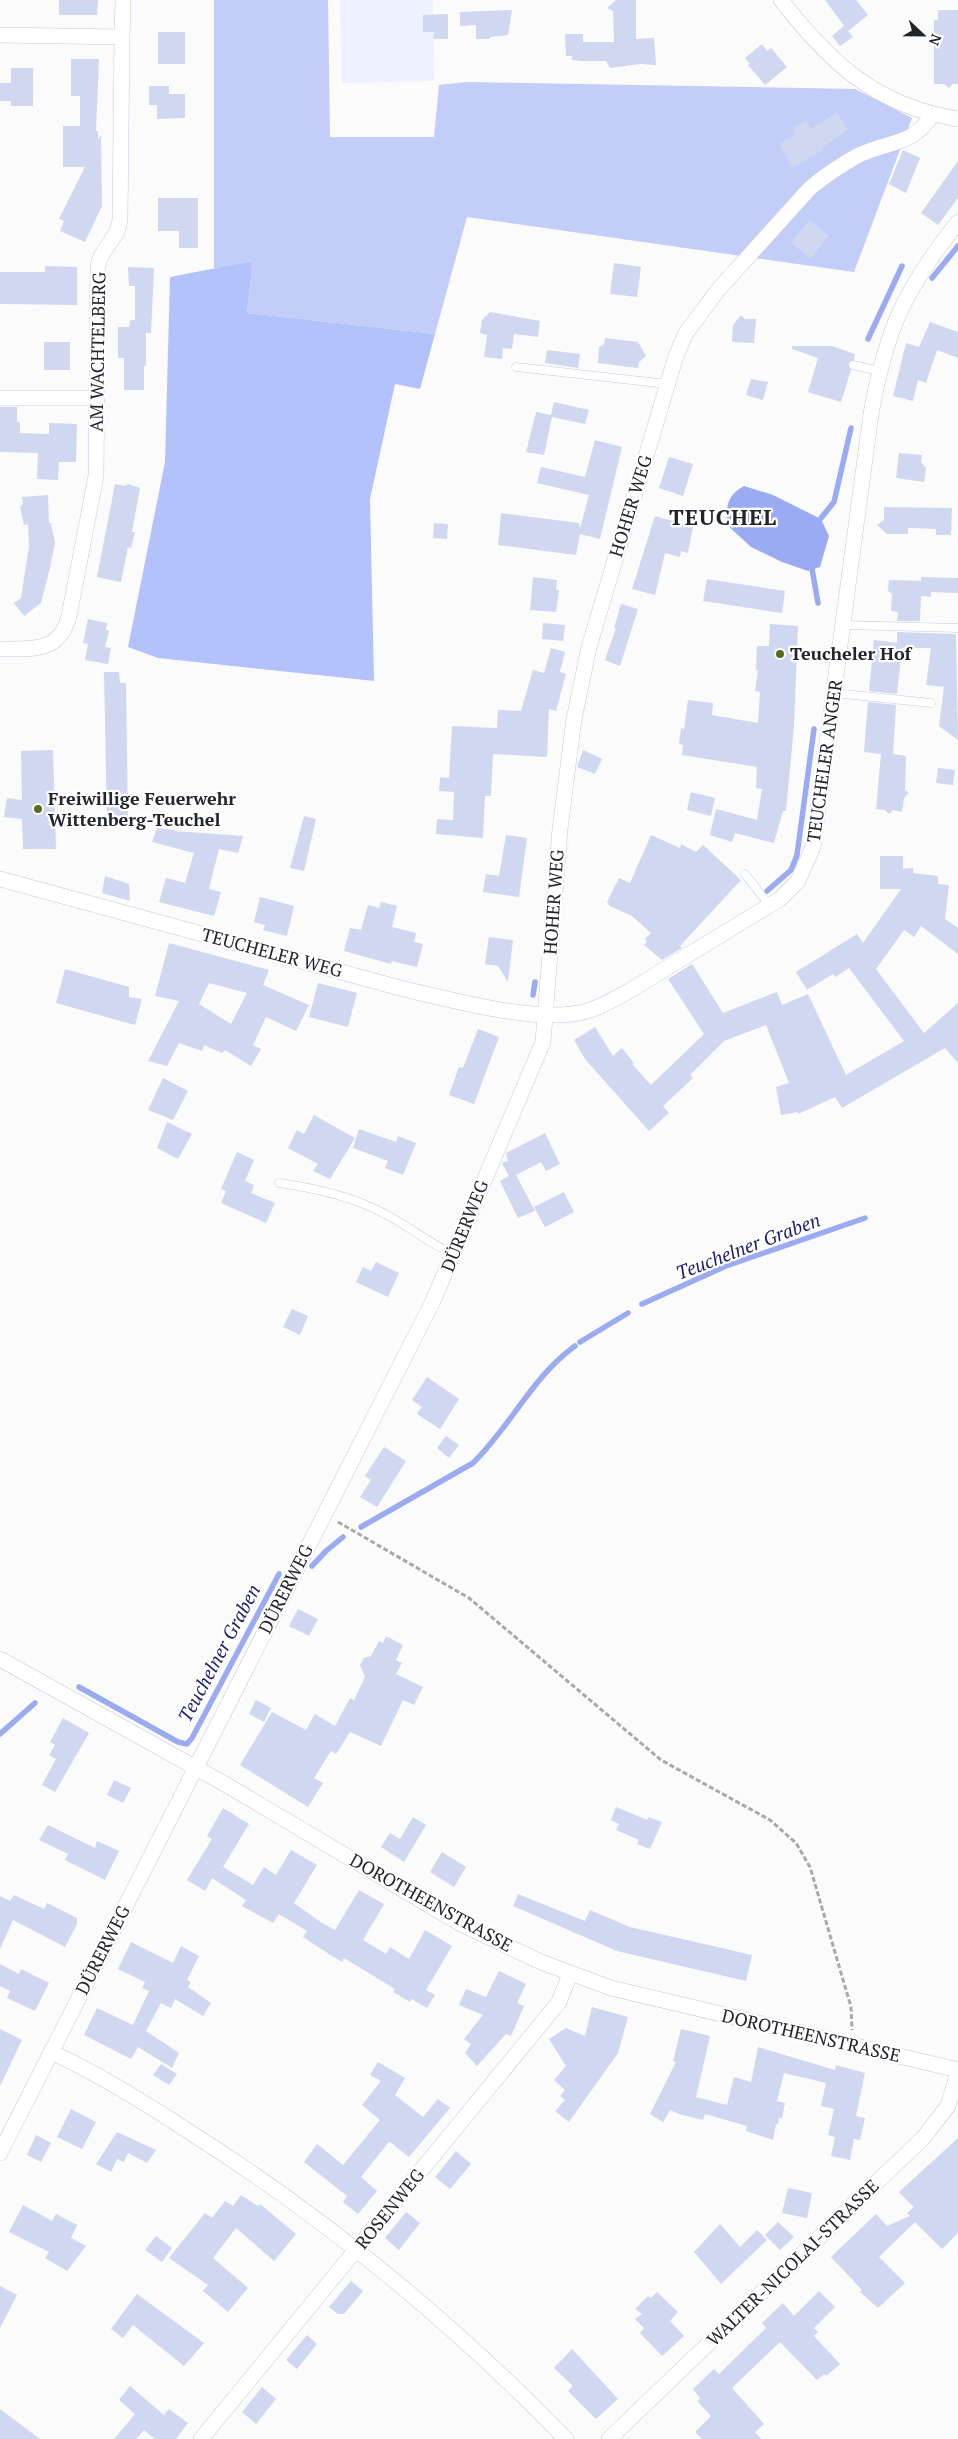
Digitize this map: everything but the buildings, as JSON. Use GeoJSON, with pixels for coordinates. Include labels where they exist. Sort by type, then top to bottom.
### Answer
{"type":"FeatureCollection","features":[{"type":"Feature","properties":{"kind":"street","name":"AM WACHTELBERG"},"geometry":{"type":"LineString","coordinates":[[0,649],[36,649],[44,647],[58,638],[67,624],[96,476],[98,266],[101,256],[117,232],[122,204],[123,0]]}},
{"type":"Feature","properties":{"kind":"street"},"geometry":{"type":"LineString","coordinates":[[781,0],[816,42],[849,74],[885,96],[932,114],[958,119]]}},
{"type":"Feature","properties":{"kind":"street"},"geometry":{"type":"LineString","coordinates":[[0,35],[122,37]]}},
{"type":"Feature","properties":{"kind":"street","name":"HOHER WEG"},"geometry":{"type":"LineString","coordinates":[[546,1014],[560,829],[574,719],[589,647],[676,356],[686,333],[700,313],[805,193],[826,175],[847,162],[913,136],[924,128],[932,114]]}},
{"type":"Feature","properties":{"kind":"street","name":"TEUCHELER ANGER"},"geometry":{"type":"LineString","coordinates":[[546,1014],[582,1012],[629,992],[770,906],[798,880],[813,847],[871,414],[879,371],[894,321],[910,290],[923,268],[958,222]]}},
{"type":"Feature","properties":{"kind":"street"},"geometry":{"type":"LineString","coordinates":[[0,398],[97,398]]}},
{"type":"Feature","properties":{"kind":"street","name":"TEUCHELER WEG"},"geometry":{"type":"LineString","coordinates":[[0,879],[400,988],[482,1005],[546,1014]]}},
{"type":"Feature","properties":{"kind":"street","name":"DÜRERWEG"},"geometry":{"type":"LineString","coordinates":[[0,2153],[195,1767],[416,1338],[454,1254],[501,1138],[543,1042],[546,1014]]}},
{"type":"Feature","properties":{"kind":"street","name":"DOROTHEENSTRASSE"},"geometry":{"type":"LineString","coordinates":[[0,1659],[195,1767],[461,1924],[570,1974],[619,1990],[849,2044],[958,2072]]}},
{"type":"Feature","properties":{"kind":"street","name":"ROSENWEG"},"geometry":{"type":"LineString","coordinates":[[201,2439],[558,2002],[570,1974]]}},
{"type":"Feature","properties":{"kind":"street"},"geometry":{"type":"LineString","coordinates":[[51,2052],[111,2083],[250,2169],[356,2250],[448,2327],[566,2439]]}},
{"type":"Feature","properties":{"kind":"street","name":"WALTER-NICOLAI-STRASSE"},"geometry":{"type":"LineString","coordinates":[[609,2439],[923,2138],[948,2106],[958,2072]]}},
{"type":"Feature","properties":{"kind":"lane"},"geometry":{"type":"LineString","coordinates":[[853,365],[879,371]]}},
{"type":"Feature","properties":{"kind":"lane"},"geometry":{"type":"LineString","coordinates":[[516,367],[667,384]]}},
{"type":"Feature","properties":{"kind":"lane"},"geometry":{"type":"LineString","coordinates":[[843,625],[958,628]]}},
{"type":"Feature","properties":{"kind":"lane"},"geometry":{"type":"LineString","coordinates":[[834,693],[931,703]]}},
{"type":"Feature","properties":{"kind":"lane"},"geometry":{"type":"LineString","coordinates":[[745,874],[770,906]]}},
{"type":"Feature","properties":{"kind":"lane"},"geometry":{"type":"LineString","coordinates":[[279,1183],[321,1190],[348,1198],[383,1213],[437,1247],[454,1254]]}},
{"type":"Feature","properties":{"kind":"path"},"geometry":{"type":"LineString","coordinates":[[325,1514],[469,1598],[661,1760],[770,1820],[796,1843],[810,1867],[851,2007],[853,2026],[849,2044]]}},
{"type":"Feature","properties":{"kind":"shaded area"},"geometry":{"type":"Polygon","coordinates":[[[214,0],[328,0],[330,137],[434,137],[439,85],[467,82],[855,89],[912,118],[854,272],[467,217],[435,334],[247,313],[253,261],[214,269],[214,0]]]}},
{"type":"Feature","properties":{"kind":"shaded area"},"geometry":{"type":"Polygon","coordinates":[[[340,0],[433,0],[434,81],[342,83],[340,0]]]}},
{"type":"Feature","properties":{"kind":"shaded area"},"geometry":{"type":"Polygon","coordinates":[[[253,261],[247,313],[435,334],[420,389],[395,384],[370,499],[374,681],[158,658],[128,647],[165,462],[170,277],[253,261]]]}},
{"type":"Feature","properties":{"kind":"shaded area"},"geometry":{"type":"Polygon","coordinates":[[[744,486],[773,495],[821,519],[829,536],[820,567],[808,571],[782,562],[751,547],[727,525],[727,507],[731,497],[744,486]]]}},
{"type":"Feature","properties":{"kind":"waterway"},"geometry":{"type":"LineString","coordinates":[[932,278],[958,246]]}},
{"type":"Feature","properties":{"kind":"waterway"},"geometry":{"type":"LineString","coordinates":[[868,339],[902,266]]}},
{"type":"Feature","properties":{"kind":"waterway"},"geometry":{"type":"LineString","coordinates":[[817,523],[834,502],[851,428]]}},
{"type":"Feature","properties":{"kind":"waterway"},"geometry":{"type":"LineString","coordinates":[[811,563],[818,603]]}},
{"type":"Feature","properties":{"kind":"waterway"},"geometry":{"type":"LineString","coordinates":[[767,891],[791,870],[797,855],[814,729]]}},
{"type":"Feature","properties":{"kind":"waterway"},"geometry":{"type":"LineString","coordinates":[[533,995],[535,982]]}},
{"type":"Feature","properties":{"kind":"waterway","name":"Teuchelner Graben"},"geometry":{"type":"LineString","coordinates":[[642,1304],[726,1266],[865,1218]]}},
{"type":"Feature","properties":{"kind":"waterway","name":"Teuchelner Graben"},"geometry":{"type":"LineString","coordinates":[[580,1342],[628,1313]]}},
{"type":"Feature","properties":{"kind":"waterway","name":"Teuchelner Graben"},"geometry":{"type":"LineString","coordinates":[[361,1527],[473,1463],[487,1449],[546,1372],[575,1346]]}},
{"type":"Feature","properties":{"kind":"waterway","name":"Teuchelner Graben"},"geometry":{"type":"LineString","coordinates":[[312,1566],[343,1537]]}},
{"type":"Feature","properties":{"kind":"waterway","name":"Teuchelner Graben"},"geometry":{"type":"LineString","coordinates":[[79,1687],[178,1742],[187,1744],[192,1738],[279,1574]]}},
{"type":"Feature","properties":{"kind":"waterway","name":"Teuchelner Graben"},"geometry":{"type":"LineString","coordinates":[[0,1734],[35,1703]]}},
{"type":"Feature","properties":{"kind":"place","name":"Teucheler Hof"},"geometry":{"type":"Point","coordinates":[780,654]}},
{"type":"Feature","properties":{"kind":"place","name":"Freiwillige Feuerwehr Wittenberg-Teuchel"},"geometry":{"type":"Point","coordinates":[38,809]}},
{"type":"Feature","properties":{"kind":"district","name":"TEUCHEL"},"geometry":{"type":"Point","coordinates":[723,517]}}]}
